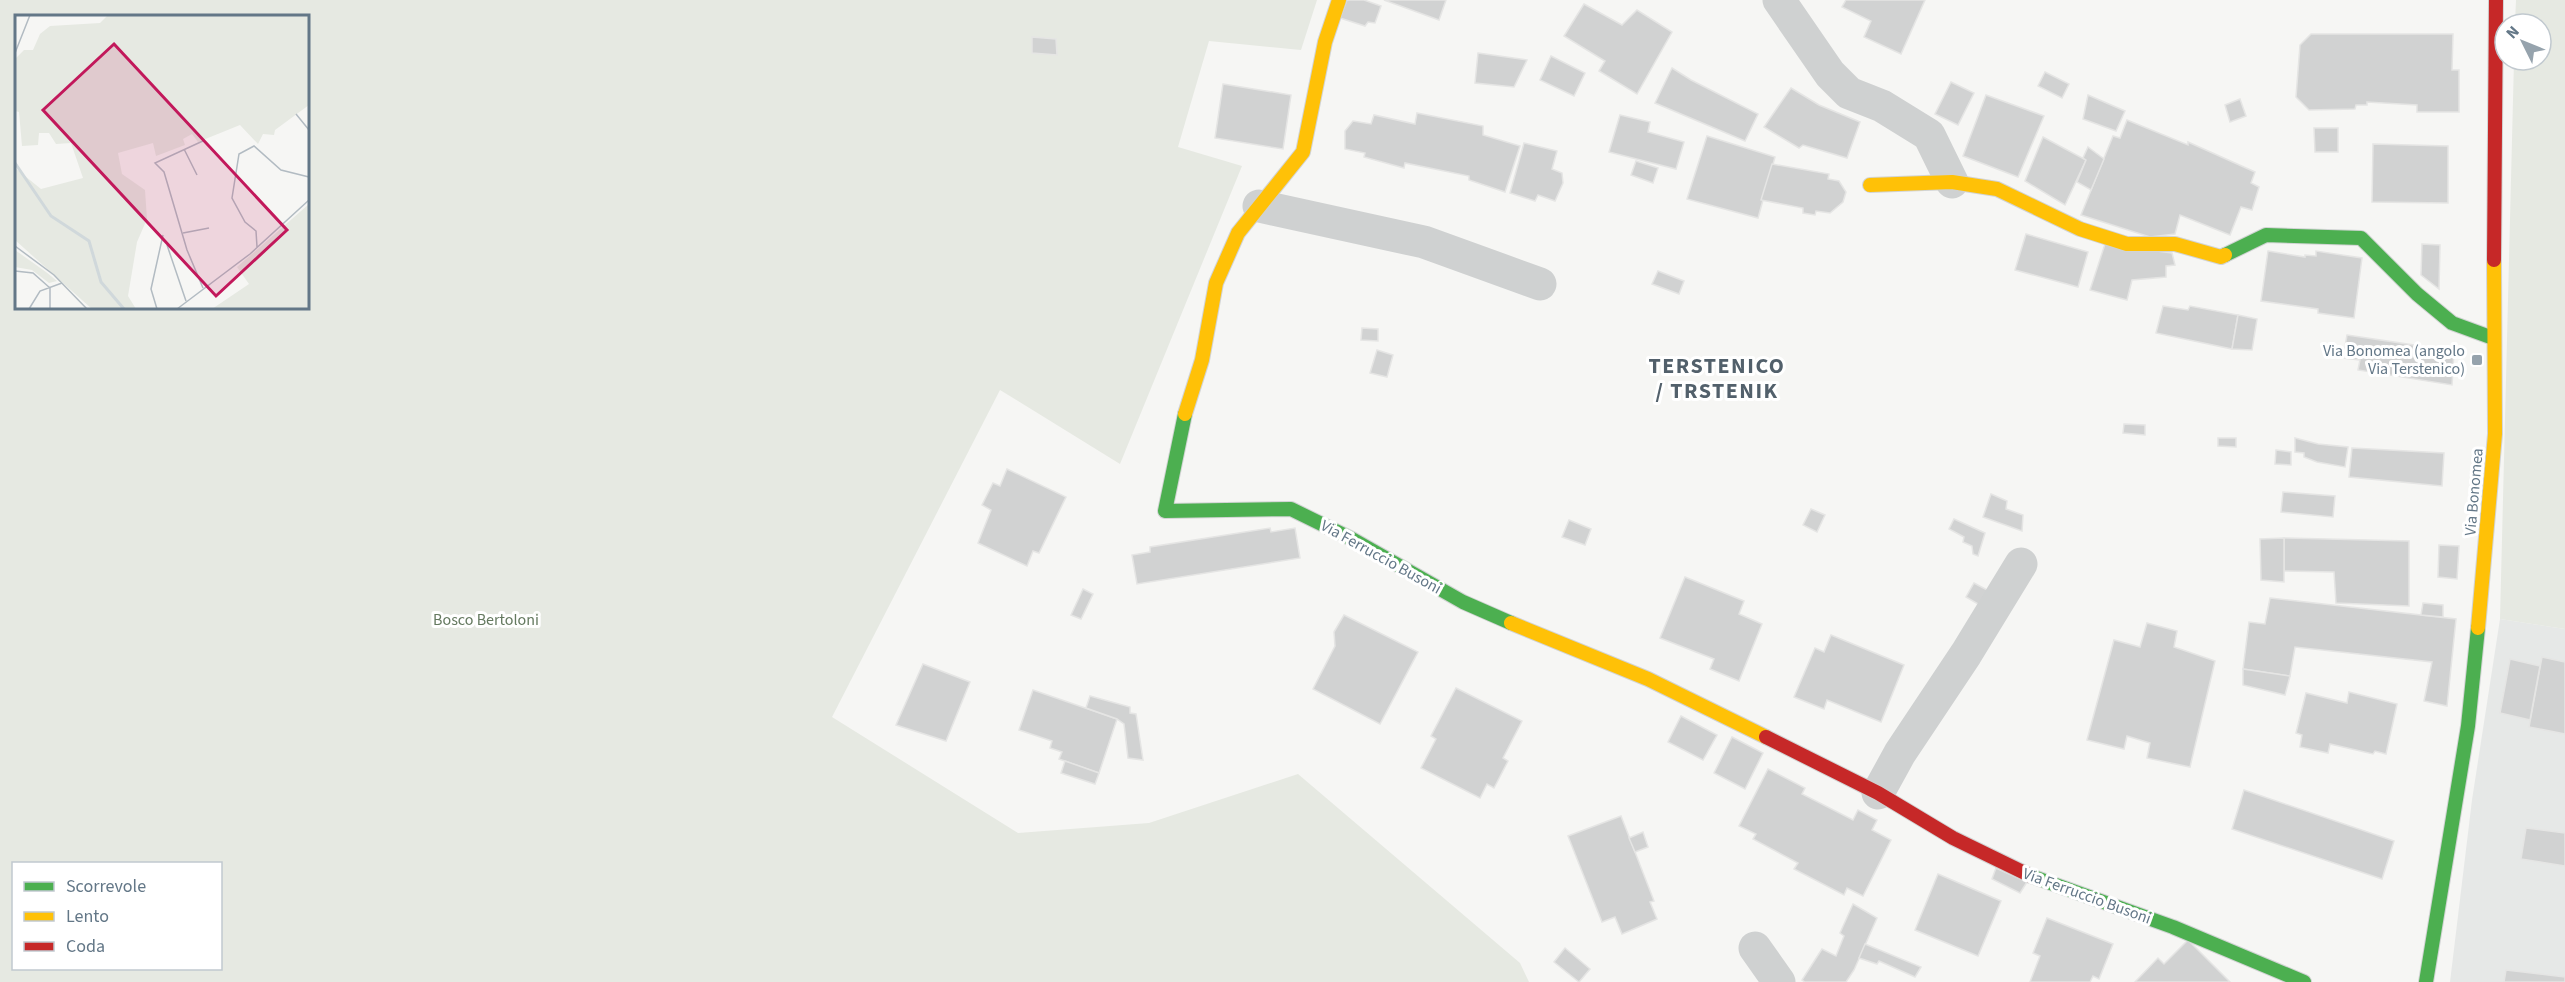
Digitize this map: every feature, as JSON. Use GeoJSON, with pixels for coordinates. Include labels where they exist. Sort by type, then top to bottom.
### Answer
{"type":"FeatureCollection","features":[{"type":"Feature","properties":{"kind":"street","name":"Via Ferruccio Busoni"},"geometry":{"type":"LineString","coordinates":[[1339,0],[1325,42],[1303,152],[1238,232],[1216,283],[1202,360],[1182,422],[1166,511],[1292,509],[1352,539],[1463,602],[1552,641],[1648,679],[1878,793],[1953,838],[2034,878],[2173,927],[2304,982]]}},
{"type":"Feature","properties":{"kind":"street"},"geometry":{"type":"LineString","coordinates":[[1779,0],[1830,74],[1849,93],[1882,106],[1929,135],[1952,182]]}},
{"type":"Feature","properties":{"kind":"street","name":"Via Bonomea"},"geometry":{"type":"LineString","coordinates":[[2426,982],[2468,726],[2495,434],[2493,338],[2496,0]]}},
{"type":"Feature","properties":{"kind":"street"},"geometry":{"type":"LineString","coordinates":[[1870,185],[1952,182],[1997,189],[2080,229],[2127,244],[2175,244],[2222,257],[2266,235],[2361,238],[2417,294],[2452,323],[2493,338]]}},
{"type":"Feature","properties":{"kind":"street"},"geometry":{"type":"LineString","coordinates":[[1259,206],[1424,242],[1540,284]]}},
{"type":"Feature","properties":{"kind":"street"},"geometry":{"type":"LineString","coordinates":[[1878,793],[1900,753],[1966,654],[2021,564]]}},
{"type":"Feature","properties":{"kind":"street"},"geometry":{"type":"LineString","coordinates":[[1755,948],[1779,982]]}},
{"type":"Feature","properties":{"kind":"shaded area"},"geometry":{"type":"Polygon","coordinates":[[[2500,619],[2565,629],[2565,982],[2450,982],[2472,800],[2500,619]]]}},
{"type":"Feature","properties":{"kind":"green space","name":"Bosco Bertoloni"},"geometry":{"type":"Polygon","coordinates":[[[0,0],[1317,0],[1301,50],[1209,41],[1178,147],[1242,166],[1120,464],[1000,390],[832,717],[1018,833],[1149,823],[1298,774],[1520,963],[1529,982],[0,982],[0,0]]]}},
{"type":"Feature","properties":{"kind":"green space"},"geometry":{"type":"Polygon","coordinates":[[[2516,0],[2565,0],[2565,629],[2500,619],[2514,72],[2553,72],[2553,12],[2516,12],[2516,0]]]}},
{"type":"Feature","properties":{"kind":"building"},"geometry":{"type":"Polygon","coordinates":[[[1347,0],[1364,0],[1381,6],[1375,23],[1368,22],[1365,26],[1340,18],[1347,0]]]}},
{"type":"Feature","properties":{"kind":"building"},"geometry":{"type":"Polygon","coordinates":[[[1384,0],[1446,0],[1439,20],[1384,0]]]}},
{"type":"Feature","properties":{"kind":"building"},"geometry":{"type":"Polygon","coordinates":[[[1846,0],[1925,0],[1901,54],[1864,37],[1871,21],[1842,7],[1846,0]]]}},
{"type":"Feature","properties":{"kind":"building"},"geometry":{"type":"Polygon","coordinates":[[[1584,4],[1622,25],[1637,10],[1672,32],[1637,94],[1599,71],[1605,61],[1564,36],[1584,4]]]}},
{"type":"Feature","properties":{"kind":"building"},"geometry":{"type":"Polygon","coordinates":[[[2311,34],[2453,34],[2452,70],[2459,70],[2459,112],[2417,112],[2417,105],[2367,102],[2367,105],[2356,105],[2355,109],[2309,110],[2296,97],[2300,45],[2311,34]]]}},
{"type":"Feature","properties":{"kind":"building"},"geometry":{"type":"Polygon","coordinates":[[[1032,37],[1056,39],[1057,55],[1032,53],[1032,37]]]}},
{"type":"Feature","properties":{"kind":"building"},"geometry":{"type":"Polygon","coordinates":[[[1478,53],[1527,60],[1514,87],[1475,83],[1478,53]]]}},
{"type":"Feature","properties":{"kind":"building"},"geometry":{"type":"Polygon","coordinates":[[[1551,56],[1585,73],[1574,96],[1540,80],[1551,56]]]}},
{"type":"Feature","properties":{"kind":"building"},"geometry":{"type":"Polygon","coordinates":[[[1672,68],[1758,114],[1745,141],[1655,103],[1672,68]]]}},
{"type":"Feature","properties":{"kind":"building"},"geometry":{"type":"Polygon","coordinates":[[[2045,72],[2069,84],[2062,98],[2038,86],[2045,72]]]}},
{"type":"Feature","properties":{"kind":"building"},"geometry":{"type":"Polygon","coordinates":[[[1951,82],[1974,93],[1958,125],[1935,114],[1951,82]]]}},
{"type":"Feature","properties":{"kind":"building"},"geometry":{"type":"Polygon","coordinates":[[[1223,84],[1291,95],[1283,149],[1215,138],[1223,84]]]}},
{"type":"Feature","properties":{"kind":"building"},"geometry":{"type":"Polygon","coordinates":[[[1791,88],[1819,105],[1860,122],[1847,158],[1803,145],[1799,148],[1764,127],[1791,88]]]}},
{"type":"Feature","properties":{"kind":"building"},"geometry":{"type":"Polygon","coordinates":[[[1986,95],[2044,116],[2018,177],[1963,156],[1986,95]]]}},
{"type":"Feature","properties":{"kind":"building"},"geometry":{"type":"Polygon","coordinates":[[[2088,95],[2125,111],[2116,131],[2083,119],[2088,95]]]}},
{"type":"Feature","properties":{"kind":"building"},"geometry":{"type":"Polygon","coordinates":[[[2240,99],[2246,116],[2230,122],[2225,105],[2240,99]]]}},
{"type":"Feature","properties":{"kind":"building"},"geometry":{"type":"Polygon","coordinates":[[[1417,113],[1483,126],[1483,135],[1520,146],[1505,192],[1469,180],[1469,176],[1405,163],[1404,168],[1364,157],[1365,153],[1345,149],[1345,131],[1353,121],[1371,124],[1374,115],[1415,124],[1417,113]]]}},
{"type":"Feature","properties":{"kind":"building"},"geometry":{"type":"Polygon","coordinates":[[[1620,115],[1650,122],[1648,132],[1684,142],[1676,169],[1609,152],[1620,115]]]}},
{"type":"Feature","properties":{"kind":"building"},"geometry":{"type":"Polygon","coordinates":[[[2127,120],[2188,145],[2188,142],[2255,172],[2251,183],[2259,187],[2252,210],[2241,207],[2230,235],[2180,215],[2175,234],[2150,237],[2081,215],[2113,136],[2120,138],[2127,120]]]}},
{"type":"Feature","properties":{"kind":"building"},"geometry":{"type":"Polygon","coordinates":[[[2314,128],[2338,128],[2338,152],[2315,152],[2314,128]]]}},
{"type":"Feature","properties":{"kind":"building"},"geometry":{"type":"Polygon","coordinates":[[[1707,136],[1775,157],[1758,218],[1687,199],[1707,136]]]}},
{"type":"Feature","properties":{"kind":"building"},"geometry":{"type":"Polygon","coordinates":[[[2043,137],[2086,160],[2065,205],[2025,181],[2043,137]]]}},
{"type":"Feature","properties":{"kind":"building"},"geometry":{"type":"Polygon","coordinates":[[[1524,143],[1557,151],[1552,169],[1562,173],[1563,183],[1555,201],[1538,195],[1535,201],[1510,193],[1524,143]]]}},
{"type":"Feature","properties":{"kind":"building"},"geometry":{"type":"Polygon","coordinates":[[[2373,144],[2448,146],[2448,203],[2372,202],[2373,144]]]}},
{"type":"Feature","properties":{"kind":"building"},"geometry":{"type":"Polygon","coordinates":[[[2088,147],[2104,159],[2091,190],[2077,182],[2086,160],[2083,158],[2088,147]]]}},
{"type":"Feature","properties":{"kind":"building"},"geometry":{"type":"Polygon","coordinates":[[[1636,161],[1658,168],[1653,183],[1631,175],[1636,161]]]}},
{"type":"Feature","properties":{"kind":"building"},"geometry":{"type":"Polygon","coordinates":[[[1772,164],[1829,174],[1828,179],[1839,181],[1846,192],[1843,202],[1830,213],[1816,211],[1815,215],[1803,213],[1803,208],[1761,200],[1772,164]]]}},
{"type":"Feature","properties":{"kind":"building"},"geometry":{"type":"Polygon","coordinates":[[[2026,234],[2088,252],[2078,287],[2015,270],[2026,234]]]}},
{"type":"Feature","properties":{"kind":"building"},"geometry":{"type":"Polygon","coordinates":[[[2105,244],[2172,253],[2175,265],[2166,266],[2166,277],[2132,280],[2127,300],[2090,290],[2105,244]]]}},
{"type":"Feature","properties":{"kind":"building"},"geometry":{"type":"Polygon","coordinates":[[[2422,244],[2440,245],[2439,289],[2421,275],[2422,244]]]}},
{"type":"Feature","properties":{"kind":"building"},"geometry":{"type":"Polygon","coordinates":[[[2268,251],[2305,257],[2305,255],[2316,256],[2316,251],[2362,258],[2354,318],[2318,313],[2318,309],[2261,301],[2268,251]]]}},
{"type":"Feature","properties":{"kind":"building"},"geometry":{"type":"Polygon","coordinates":[[[1658,271],[1684,281],[1679,294],[1652,284],[1658,271]]]}},
{"type":"Feature","properties":{"kind":"building"},"geometry":{"type":"Polygon","coordinates":[[[2163,306],[2188,310],[2190,306],[2238,315],[2232,349],[2156,333],[2163,306]]]}},
{"type":"Feature","properties":{"kind":"building"},"geometry":{"type":"Polygon","coordinates":[[[2238,315],[2257,319],[2252,350],[2232,349],[2238,315]]]}},
{"type":"Feature","properties":{"kind":"building"},"geometry":{"type":"Polygon","coordinates":[[[1362,328],[1378,329],[1378,341],[1361,340],[1362,328]]]}},
{"type":"Feature","properties":{"kind":"building"},"geometry":{"type":"Polygon","coordinates":[[[2347,335],[2454,351],[2452,385],[2358,370],[2360,360],[2343,358],[2347,335]]]}},
{"type":"Feature","properties":{"kind":"building"},"geometry":{"type":"Polygon","coordinates":[[[1377,350],[1393,355],[1387,377],[1370,373],[1377,350]]]}},
{"type":"Feature","properties":{"kind":"building"},"geometry":{"type":"Polygon","coordinates":[[[2124,424],[2145,425],[2145,435],[2123,433],[2124,424]]]}},
{"type":"Feature","properties":{"kind":"building"},"geometry":{"type":"Polygon","coordinates":[[[2218,438],[2236,438],[2236,447],[2218,446],[2218,438]]]}},
{"type":"Feature","properties":{"kind":"building"},"geometry":{"type":"Polygon","coordinates":[[[2295,438],[2318,444],[2348,447],[2345,467],[2317,462],[2304,457],[2304,453],[2295,452],[2295,438]]]}},
{"type":"Feature","properties":{"kind":"building"},"geometry":{"type":"Polygon","coordinates":[[[2352,448],[2444,453],[2442,486],[2349,477],[2352,448]]]}},
{"type":"Feature","properties":{"kind":"building"},"geometry":{"type":"Polygon","coordinates":[[[2276,450],[2291,452],[2291,465],[2275,464],[2276,450]]]}},
{"type":"Feature","properties":{"kind":"building"},"geometry":{"type":"Polygon","coordinates":[[[1007,469],[1066,497],[1039,553],[1033,551],[1027,566],[978,543],[991,510],[982,505],[993,483],[1000,486],[1007,469]]]}},
{"type":"Feature","properties":{"kind":"building"},"geometry":{"type":"Polygon","coordinates":[[[2283,492],[2335,496],[2333,517],[2281,512],[2283,492]]]}},
{"type":"Feature","properties":{"kind":"building"},"geometry":{"type":"Polygon","coordinates":[[[1991,494],[2007,501],[2006,509],[2023,515],[2022,531],[1983,517],[1991,494]]]}},
{"type":"Feature","properties":{"kind":"building"},"geometry":{"type":"Polygon","coordinates":[[[1811,509],[1825,515],[1817,532],[1803,525],[1811,509]]]}},
{"type":"Feature","properties":{"kind":"building"},"geometry":{"type":"Polygon","coordinates":[[[1954,519],[1985,533],[1978,556],[1973,554],[1972,546],[1963,542],[1964,537],[1949,529],[1954,519]]]}},
{"type":"Feature","properties":{"kind":"building"},"geometry":{"type":"Polygon","coordinates":[[[1569,520],[1591,529],[1585,545],[1562,537],[1569,520]]]}},
{"type":"Feature","properties":{"kind":"building"},"geometry":{"type":"Polygon","coordinates":[[[1270,528],[1271,532],[1295,528],[1300,558],[1137,584],[1132,555],[1150,552],[1150,547],[1270,528]]]}},
{"type":"Feature","properties":{"kind":"building"},"geometry":{"type":"Polygon","coordinates":[[[2284,538],[2409,541],[2409,606],[2336,603],[2334,572],[2284,571],[2284,538]]]}},
{"type":"Feature","properties":{"kind":"building"},"geometry":{"type":"Polygon","coordinates":[[[2284,538],[2284,582],[2261,580],[2260,539],[2284,538]]]}},
{"type":"Feature","properties":{"kind":"building"},"geometry":{"type":"Polygon","coordinates":[[[2439,545],[2459,546],[2457,579],[2438,577],[2439,545]]]}},
{"type":"Feature","properties":{"kind":"building"},"geometry":{"type":"Polygon","coordinates":[[[1685,577],[1744,601],[1739,614],[1762,624],[1739,681],[1710,669],[1714,659],[1660,638],[1685,577]]]}},
{"type":"Feature","properties":{"kind":"building"},"geometry":{"type":"Polygon","coordinates":[[[1974,583],[1991,592],[1983,607],[1966,597],[1974,583]]]}},
{"type":"Feature","properties":{"kind":"building"},"geometry":{"type":"Polygon","coordinates":[[[1083,589],[1093,594],[1081,619],[1071,615],[1083,589]]]}},
{"type":"Feature","properties":{"kind":"building"},"geometry":{"type":"Polygon","coordinates":[[[2270,598],[2456,619],[2447,706],[2424,701],[2432,662],[2295,647],[2290,676],[2243,669],[2249,622],[2265,624],[2270,598]]]}},
{"type":"Feature","properties":{"kind":"building"},"geometry":{"type":"Polygon","coordinates":[[[2423,603],[2443,605],[2443,617],[2421,615],[2423,603]]]}},
{"type":"Feature","properties":{"kind":"building"},"geometry":{"type":"Polygon","coordinates":[[[1344,615],[1418,652],[1380,724],[1313,689],[1335,646],[1334,632],[1344,615]]]}},
{"type":"Feature","properties":{"kind":"building"},"geometry":{"type":"Polygon","coordinates":[[[2147,623],[2177,631],[2174,647],[2215,661],[2190,767],[2147,758],[2150,743],[2127,736],[2124,749],[2087,740],[2114,640],[2140,647],[2147,623]]]}},
{"type":"Feature","properties":{"kind":"building"},"geometry":{"type":"Polygon","coordinates":[[[1831,635],[1904,665],[1881,722],[1827,700],[1824,709],[1794,697],[1815,648],[1824,652],[1831,635]]]}},
{"type":"Feature","properties":{"kind":"building"},"geometry":{"type":"Polygon","coordinates":[[[2542,657],[2565,662],[2565,734],[2529,727],[2542,657]]]}},
{"type":"Feature","properties":{"kind":"building"},"geometry":{"type":"Polygon","coordinates":[[[2510,659],[2540,666],[2530,720],[2500,713],[2510,659]]]}},
{"type":"Feature","properties":{"kind":"building"},"geometry":{"type":"Polygon","coordinates":[[[923,664],[970,682],[946,741],[896,725],[923,664]]]}},
{"type":"Feature","properties":{"kind":"building"},"geometry":{"type":"Polygon","coordinates":[[[2243,669],[2290,676],[2285,695],[2243,685],[2243,669]]]}},
{"type":"Feature","properties":{"kind":"building"},"geometry":{"type":"Polygon","coordinates":[[[1456,688],[1522,721],[1503,758],[1508,761],[1494,788],[1487,784],[1480,798],[1421,768],[1436,739],[1431,736],[1456,688]]]}},
{"type":"Feature","properties":{"kind":"building"},"geometry":{"type":"Polygon","coordinates":[[[1033,690],[1117,719],[1099,773],[1059,759],[1062,752],[1050,748],[1052,741],[1019,730],[1033,690]]]}},
{"type":"Feature","properties":{"kind":"building"},"geometry":{"type":"Polygon","coordinates":[[[2349,692],[2397,704],[2386,754],[2375,751],[2373,754],[2330,744],[2328,753],[2300,747],[2302,735],[2296,733],[2306,693],[2347,703],[2349,692]]]}},
{"type":"Feature","properties":{"kind":"building"},"geometry":{"type":"Polygon","coordinates":[[[1090,696],[1130,707],[1130,713],[1136,714],[1143,760],[1128,758],[1124,724],[1117,719],[1086,708],[1090,696]]]}},
{"type":"Feature","properties":{"kind":"building"},"geometry":{"type":"Polygon","coordinates":[[[1681,716],[1717,735],[1703,760],[1668,742],[1681,716]]]}},
{"type":"Feature","properties":{"kind":"building"},"geometry":{"type":"Polygon","coordinates":[[[1732,737],[1763,753],[1745,789],[1714,773],[1732,737]]]}},
{"type":"Feature","properties":{"kind":"building"},"geometry":{"type":"Polygon","coordinates":[[[1065,761],[1099,773],[1095,784],[1061,773],[1065,761]]]}},
{"type":"Feature","properties":{"kind":"building"},"geometry":{"type":"Polygon","coordinates":[[[1768,769],[1805,788],[1802,794],[1853,820],[1858,810],[1877,820],[1872,830],[1891,840],[1863,896],[1847,888],[1844,895],[1794,869],[1798,863],[1753,839],[1756,834],[1739,826],[1768,769]]]}},
{"type":"Feature","properties":{"kind":"building"},"geometry":{"type":"Polygon","coordinates":[[[2244,790],[2394,841],[2382,879],[2232,829],[2244,790]]]}},
{"type":"Feature","properties":{"kind":"building"},"geometry":{"type":"Polygon","coordinates":[[[1621,816],[1654,901],[1650,902],[1657,919],[1622,934],[1615,917],[1602,922],[1568,836],[1621,816]]]}},
{"type":"Feature","properties":{"kind":"building"},"geometry":{"type":"Polygon","coordinates":[[[2526,828],[2565,833],[2565,866],[2521,859],[2526,828]]]}},
{"type":"Feature","properties":{"kind":"building"},"geometry":{"type":"Polygon","coordinates":[[[1643,832],[1648,847],[1635,852],[1629,838],[1643,832]]]}},
{"type":"Feature","properties":{"kind":"building"},"geometry":{"type":"Polygon","coordinates":[[[1996,868],[2027,882],[2020,893],[1992,879],[1996,868]]]}},
{"type":"Feature","properties":{"kind":"building"},"geometry":{"type":"Polygon","coordinates":[[[1938,874],[2001,901],[1978,956],[1915,930],[1938,874]]]}},
{"type":"Feature","properties":{"kind":"building"},"geometry":{"type":"Polygon","coordinates":[[[1853,904],[1877,918],[1854,970],[1846,982],[1805,982],[1802,980],[1822,949],[1836,956],[1844,936],[1840,933],[1853,904]]]}},
{"type":"Feature","properties":{"kind":"building"},"geometry":{"type":"Polygon","coordinates":[[[2047,918],[2113,944],[2099,979],[2093,976],[2090,982],[2030,982],[2040,956],[2033,953],[2047,918]]]}},
{"type":"Feature","properties":{"kind":"building"},"geometry":{"type":"Polygon","coordinates":[[[2188,940],[2230,982],[2135,982],[2158,958],[2164,964],[2188,940]]]}},
{"type":"Feature","properties":{"kind":"building"},"geometry":{"type":"Polygon","coordinates":[[[1865,944],[1921,967],[1915,977],[1879,961],[1877,964],[1859,958],[1865,944]]]}},
{"type":"Feature","properties":{"kind":"building"},"geometry":{"type":"Polygon","coordinates":[[[1565,948],[1590,969],[1579,982],[1554,962],[1565,948]]]}},
{"type":"Feature","properties":{"kind":"building"},"geometry":{"type":"Polygon","coordinates":[[[2506,970],[2565,977],[2565,982],[2504,982],[2506,970]]]}},
{"type":"Feature","properties":{"kind":"traffic: fast"},"geometry":{"type":"LineString","coordinates":[[2225,255],[2266,235],[2361,238],[2417,294],[2452,323],[2493,338]]}},
{"type":"Feature","properties":{"kind":"traffic: fast"},"geometry":{"type":"LineString","coordinates":[[1185,414],[1165,511],[1291,509],[1352,539],[1463,602],[1511,623]]}},
{"type":"Feature","properties":{"kind":"traffic: fast"},"geometry":{"type":"LineString","coordinates":[[2426,982],[2468,726],[2478,628]]}},
{"type":"Feature","properties":{"kind":"traffic: fast"},"geometry":{"type":"LineString","coordinates":[[2031,876],[2173,927],[2304,982]]}},
{"type":"Feature","properties":{"kind":"traffic: slow"},"geometry":{"type":"LineString","coordinates":[[1185,414],[1202,360],[1216,283],[1238,233],[1303,152],[1325,42],[1339,0]]}},
{"type":"Feature","properties":{"kind":"traffic: slow"},"geometry":{"type":"LineString","coordinates":[[1870,185],[1952,182],[1997,189],[2080,229],[2127,244],[2175,244],[2221,257],[2225,255]]}},
{"type":"Feature","properties":{"kind":"traffic: slow"},"geometry":{"type":"LineString","coordinates":[[2478,628],[2495,434],[2494,260]]}},
{"type":"Feature","properties":{"kind":"traffic: slow"},"geometry":{"type":"LineString","coordinates":[[1511,623],[1648,679],[1766,737]]}},
{"type":"Feature","properties":{"kind":"traffic: jam"},"geometry":{"type":"LineString","coordinates":[[2494,260],[2496,0]]}},
{"type":"Feature","properties":{"kind":"traffic: jam"},"geometry":{"type":"LineString","coordinates":[[1766,737],[1878,793],[1953,838],[2031,876]]}},
{"type":"Feature","properties":{"kind":"place","name":"Via Bonomea (angolo Via Terstenico)"},"geometry":{"type":"Point","coordinates":[2477,360]}},
{"type":"Feature","properties":{"kind":"district","name":"TERSTENICO / TRSTENIK"},"geometry":{"type":"Point","coordinates":[1717,378]}}]}
